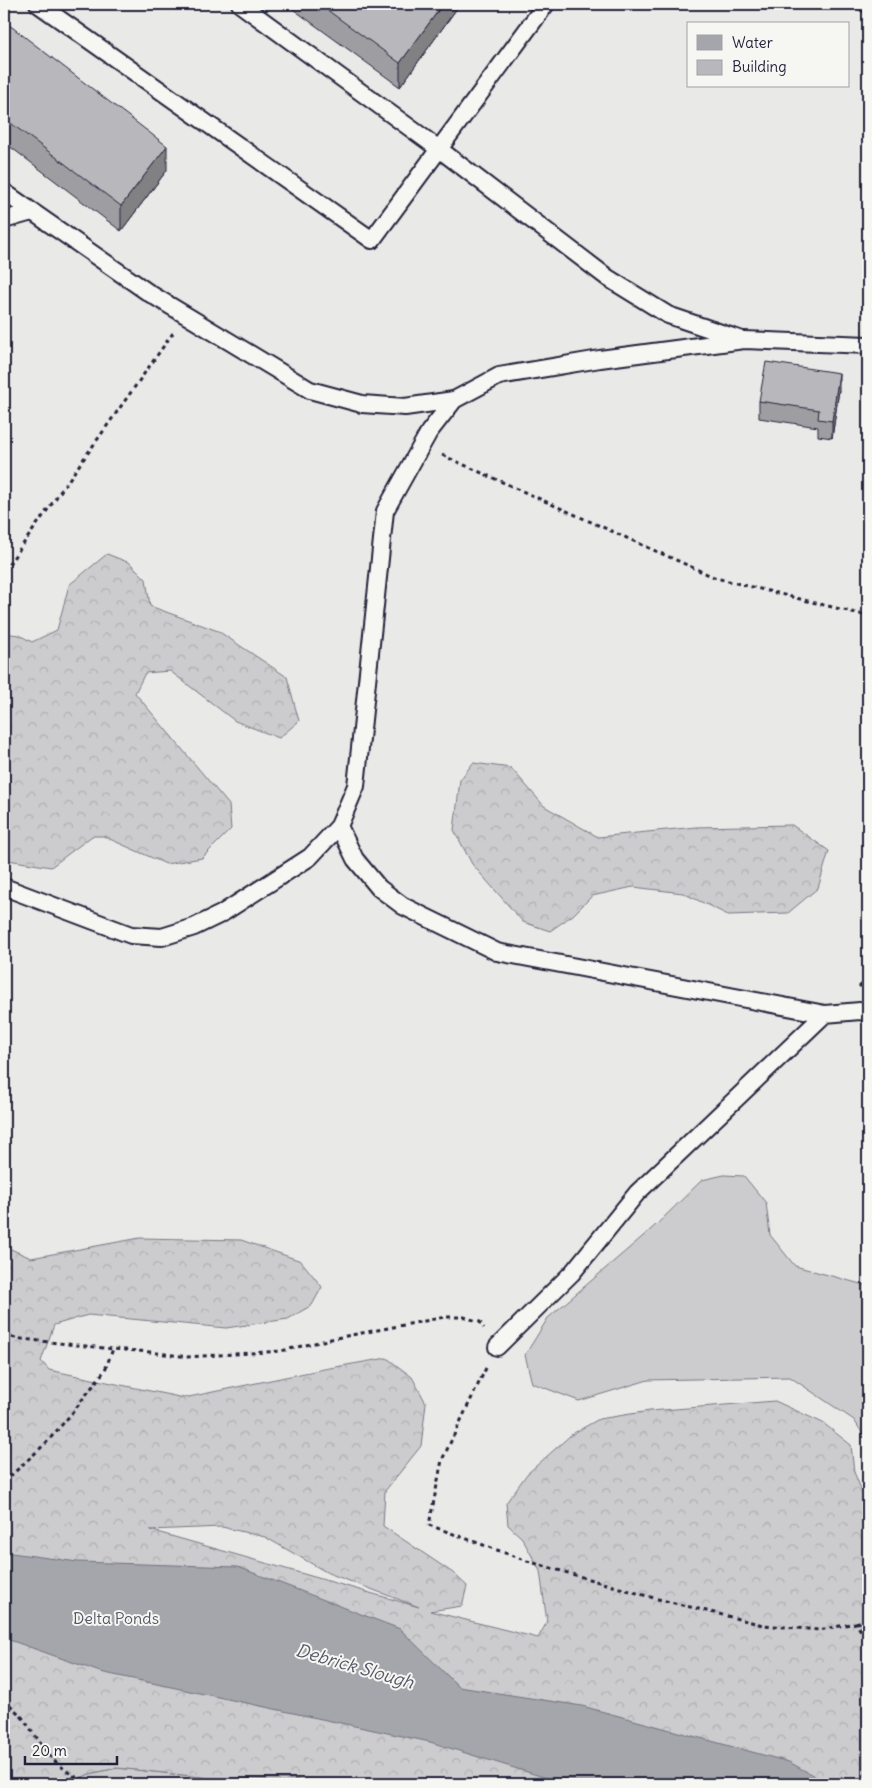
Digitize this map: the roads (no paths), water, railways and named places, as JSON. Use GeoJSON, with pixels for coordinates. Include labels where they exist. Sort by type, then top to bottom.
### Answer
{"type":"FeatureCollection","features":[{"type":"Feature","properties":{"kind":"lane"},"geometry":{"type":"LineString","coordinates":[[38,4],[372,240],[546,4]]}},
{"type":"Feature","properties":{"kind":"lane"},"geometry":{"type":"LineString","coordinates":[[240,4],[439,149],[608,278],[668,315],[744,340]]}},
{"type":"Feature","properties":{"kind":"lane"},"geometry":{"type":"LineString","coordinates":[[4,192],[149,293],[310,390],[362,404],[405,407],[454,400],[499,376],[600,359],[744,340],[868,345]]}},
{"type":"Feature","properties":{"kind":"lane"},"geometry":{"type":"LineString","coordinates":[[4,220],[32,212]]}},
{"type":"Feature","properties":{"kind":"lane"},"geometry":{"type":"LineString","coordinates":[[4,887],[131,935],[162,937],[194,927],[221,914],[310,857],[339,826],[356,786],[385,510],[429,432],[454,400]]}},
{"type":"Feature","properties":{"kind":"lane"},"geometry":{"type":"LineString","coordinates":[[339,826],[355,859],[379,888],[403,906],[497,952],[825,1014],[860,1011],[868,1013]]}},
{"type":"Feature","properties":{"kind":"lane"},"geometry":{"type":"LineString","coordinates":[[496,1347],[572,1273],[637,1193],[825,1014]]}},
{"type":"Feature","properties":{"kind":"water","name":"Debrick Slough"},"geometry":{"type":"Polygon","coordinates":[[[4,1552],[78,1562],[238,1567],[400,1629],[459,1687],[582,1706],[789,1762],[829,1784],[566,1784],[430,1742],[100,1672],[4,1638],[4,1552]]]}},
{"type":"Feature","properties":{"kind":"park label","name":"Delta Ponds"},"geometry":{"type":"Point","coordinates":[116,1618]}}]}
